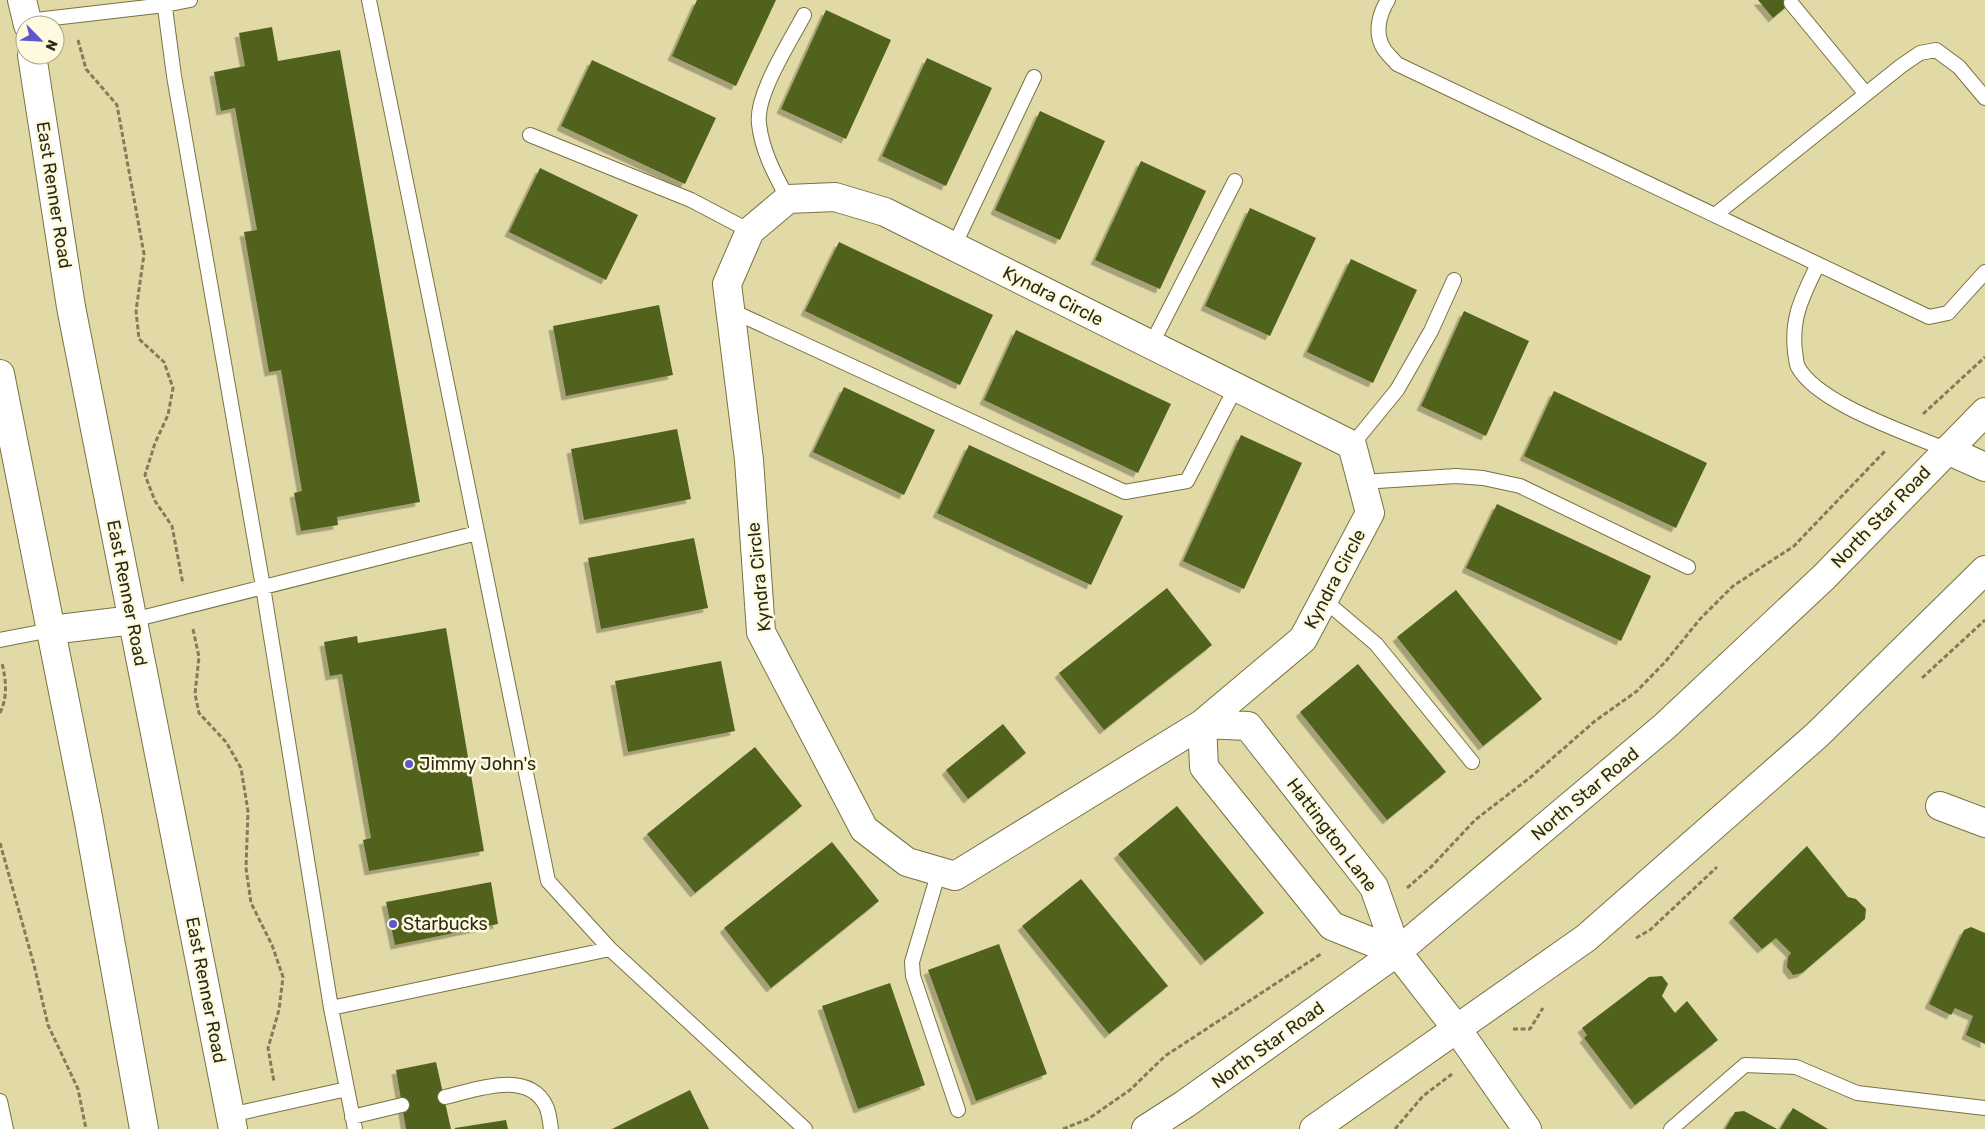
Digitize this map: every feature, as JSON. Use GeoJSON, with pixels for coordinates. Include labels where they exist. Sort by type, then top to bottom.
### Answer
{"type":"FeatureCollection","features":[{"type":"Feature","properties":{"kind":"main road","name":"East Renner Road"},"geometry":{"type":"LineString","coordinates":[[34,65],[71,307],[232,1122]]}},
{"type":"Feature","properties":{"kind":"main road","name":"Kyndra Circle"},"geometry":{"type":"LineString","coordinates":[[836,197],[885,212],[1352,445],[1370,513],[1303,639],[1202,724],[955,876],[906,862],[864,829],[761,632],[749,460],[727,284],[750,231],[788,199],[836,197]]}},
{"type":"Feature","properties":{"kind":"main road"},"geometry":{"type":"LineString","coordinates":[[0,374],[92,841],[144,1129]]}},
{"type":"Feature","properties":{"kind":"main road","name":"North Star Road"},"geometry":{"type":"LineString","coordinates":[[1146,1129],[1185,1104],[1397,952],[1665,726],[1824,577],[1985,412]]}},
{"type":"Feature","properties":{"kind":"main road"},"geometry":{"type":"LineString","coordinates":[[1947,450],[1985,467]]}},
{"type":"Feature","properties":{"kind":"main road"},"geometry":{"type":"LineString","coordinates":[[1314,1129],[1586,938],[1817,735],[1985,570]]}},
{"type":"Feature","properties":{"kind":"main road"},"geometry":{"type":"LineString","coordinates":[[51,630],[133,620]]}},
{"type":"Feature","properties":{"kind":"main road"},"geometry":{"type":"LineString","coordinates":[[1202,724],[1204,766],[1332,926],[1397,952],[1457,1029],[1527,1129]]}},
{"type":"Feature","properties":{"kind":"main road","name":"Hattington Lane"},"geometry":{"type":"LineString","coordinates":[[1202,724],[1248,726],[1374,887],[1397,952]]}},
{"type":"Feature","properties":{"kind":"main road"},"geometry":{"type":"LineString","coordinates":[[1940,806],[1985,823]]}},
{"type":"Feature","properties":{"kind":"lane"},"geometry":{"type":"LineString","coordinates":[[65,16],[190,0]]}},
{"type":"Feature","properties":{"kind":"lane"},"geometry":{"type":"LineString","coordinates":[[369,0],[548,881],[610,949],[804,1129]]}},
{"type":"Feature","properties":{"kind":"lane"},"geometry":{"type":"LineString","coordinates":[[1388,0],[1380,11],[1378,31],[1383,48],[1397,64],[1929,317],[1948,313],[1985,272]]}},
{"type":"Feature","properties":{"kind":"lane"},"geometry":{"type":"LineString","coordinates":[[164,3],[174,76],[263,586],[331,1008],[354,1123],[402,1105]]}},
{"type":"Feature","properties":{"kind":"lane"},"geometry":{"type":"LineString","coordinates":[[1791,3],[1866,94]]}},
{"type":"Feature","properties":{"kind":"lane"},"geometry":{"type":"LineString","coordinates":[[788,199],[768,162],[758,122],[762,94],[804,15]]}},
{"type":"Feature","properties":{"kind":"lane"},"geometry":{"type":"LineString","coordinates":[[1715,215],[1920,53],[1936,50],[1959,67],[1985,98]]}},
{"type":"Feature","properties":{"kind":"lane"},"geometry":{"type":"LineString","coordinates":[[954,246],[1034,77]]}},
{"type":"Feature","properties":{"kind":"lane"},"geometry":{"type":"LineString","coordinates":[[530,135],[691,200],[750,231]]}},
{"type":"Feature","properties":{"kind":"lane"},"geometry":{"type":"LineString","coordinates":[[1152,345],[1235,181]]}},
{"type":"Feature","properties":{"kind":"lane"},"geometry":{"type":"LineString","coordinates":[[1818,264],[1798,305],[1794,335],[1797,366],[1813,386],[1848,408],[1947,450]]}},
{"type":"Feature","properties":{"kind":"lane"},"geometry":{"type":"LineString","coordinates":[[1352,445],[1397,390],[1431,331],[1454,280]]}},
{"type":"Feature","properties":{"kind":"lane"},"geometry":{"type":"LineString","coordinates":[[730,310],[1125,492],[1187,481],[1236,388]]}},
{"type":"Feature","properties":{"kind":"lane"},"geometry":{"type":"LineString","coordinates":[[1362,482],[1456,476],[1483,478],[1520,486],[1688,567]]}},
{"type":"Feature","properties":{"kind":"lane"},"geometry":{"type":"LineString","coordinates":[[133,620],[477,533]]}},
{"type":"Feature","properties":{"kind":"lane"},"geometry":{"type":"LineString","coordinates":[[1324,600],[1376,644],[1472,762]]}},
{"type":"Feature","properties":{"kind":"lane"},"geometry":{"type":"LineString","coordinates":[[0,640],[51,630]]}},
{"type":"Feature","properties":{"kind":"lane"},"geometry":{"type":"LineString","coordinates":[[939,871],[912,962],[913,976],[958,1110]]}},
{"type":"Feature","properties":{"kind":"lane"},"geometry":{"type":"LineString","coordinates":[[331,1008],[610,949]]}},
{"type":"Feature","properties":{"kind":"lane"},"geometry":{"type":"LineString","coordinates":[[1672,1129],[1745,1065],[1796,1067],[1857,1093],[1985,1108]]}},
{"type":"Feature","properties":{"kind":"lane"},"geometry":{"type":"LineString","coordinates":[[444,1096],[504,1084],[520,1085],[536,1093],[546,1106],[551,1129]]}},
{"type":"Feature","properties":{"kind":"lane"},"geometry":{"type":"LineString","coordinates":[[232,1122],[278,1105],[347,1090]]}},
{"type":"Feature","properties":{"kind":"lane"},"geometry":{"type":"LineString","coordinates":[[0,1101],[6,1129]]}},
{"type":"Feature","properties":{"kind":"path"},"geometry":{"type":"LineString","coordinates":[[74,16],[78,41],[86,69],[117,105],[144,254],[136,311],[139,339],[164,362],[173,388],[168,415],[155,443],[145,476],[155,500],[172,526],[199,657],[195,694],[199,713],[226,742],[241,768],[248,811],[246,868],[251,903],[272,945],[283,977],[279,1010],[268,1048],[278,1105]]}},
{"type":"Feature","properties":{"kind":"path"},"geometry":{"type":"LineString","coordinates":[[1382,910],[1431,867],[1475,820],[1532,776],[1595,722],[1637,691],[1700,619],[1733,586],[1794,546],[1904,432],[1985,357]]}},
{"type":"Feature","properties":{"kind":"path"},"geometry":{"type":"LineString","coordinates":[[0,656],[6,680],[5,703],[0,713]]}},
{"type":"Feature","properties":{"kind":"path"},"geometry":{"type":"LineString","coordinates":[[0,843],[34,965],[48,1025],[78,1089],[86,1129]]}},
{"type":"Feature","properties":{"kind":"path"},"geometry":{"type":"LineString","coordinates":[[1063,1129],[1088,1119],[1130,1090],[1165,1056],[1298,970],[1350,933]]}},
{"type":"Feature","properties":{"kind":"building"},"geometry":{"type":"Polygon","coordinates":[[[697,0],[776,0],[736,86],[672,56],[697,0]]]}},
{"type":"Feature","properties":{"kind":"building"},"geometry":{"type":"Polygon","coordinates":[[[1758,0],[1794,0],[1773,18],[1758,0]]]}},
{"type":"Feature","properties":{"kind":"building"},"geometry":{"type":"Polygon","coordinates":[[[826,10],[891,40],[846,139],[781,109],[826,10]]]}},
{"type":"Feature","properties":{"kind":"building"},"geometry":{"type":"Polygon","coordinates":[[[272,27],[278,61],[340,50],[420,502],[337,517],[338,525],[301,531],[294,493],[302,491],[281,370],[269,372],[244,232],[257,230],[235,108],[221,111],[214,72],[245,66],[239,33],[272,27]]]}},
{"type":"Feature","properties":{"kind":"building"},"geometry":{"type":"Polygon","coordinates":[[[927,58],[992,88],[946,186],[882,156],[927,58]]]}},
{"type":"Feature","properties":{"kind":"building"},"geometry":{"type":"Polygon","coordinates":[[[592,60],[716,118],[685,184],[561,126],[592,60]]]}},
{"type":"Feature","properties":{"kind":"building"},"geometry":{"type":"Polygon","coordinates":[[[1040,111],[1105,141],[1060,240],[995,210],[1040,111]]]}},
{"type":"Feature","properties":{"kind":"building"},"geometry":{"type":"Polygon","coordinates":[[[1141,161],[1206,191],[1160,289],[1095,260],[1141,161]]]}},
{"type":"Feature","properties":{"kind":"building"},"geometry":{"type":"Polygon","coordinates":[[[540,168],[638,215],[606,280],[509,232],[540,168]]]}},
{"type":"Feature","properties":{"kind":"building"},"geometry":{"type":"Polygon","coordinates":[[[1250,208],[1316,238],[1270,336],[1205,306],[1250,208]]]}},
{"type":"Feature","properties":{"kind":"building"},"geometry":{"type":"Polygon","coordinates":[[[839,242],[993,315],[960,385],[805,311],[839,242]]]}},
{"type":"Feature","properties":{"kind":"building"},"geometry":{"type":"Polygon","coordinates":[[[1351,259],[1417,290],[1373,383],[1307,352],[1351,259]]]}},
{"type":"Feature","properties":{"kind":"building"},"geometry":{"type":"Polygon","coordinates":[[[659,305],[673,375],[566,396],[553,326],[659,305]]]}},
{"type":"Feature","properties":{"kind":"building"},"geometry":{"type":"Polygon","coordinates":[[[1464,311],[1529,341],[1486,436],[1421,406],[1464,311]]]}},
{"type":"Feature","properties":{"kind":"building"},"geometry":{"type":"Polygon","coordinates":[[[1016,330],[1171,404],[1138,473],[984,400],[1016,330]]]}},
{"type":"Feature","properties":{"kind":"building"},"geometry":{"type":"Polygon","coordinates":[[[844,387],[935,430],[904,495],[813,452],[844,387]]]}},
{"type":"Feature","properties":{"kind":"building"},"geometry":{"type":"Polygon","coordinates":[[[1554,391],[1707,463],[1676,528],[1524,456],[1554,391]]]}},
{"type":"Feature","properties":{"kind":"building"},"geometry":{"type":"Polygon","coordinates":[[[677,429],[691,499],[584,520],[571,449],[677,429]]]}},
{"type":"Feature","properties":{"kind":"building"},"geometry":{"type":"Polygon","coordinates":[[[1241,435],[1302,463],[1244,589],[1183,561],[1241,435]]]}},
{"type":"Feature","properties":{"kind":"building"},"geometry":{"type":"Polygon","coordinates":[[[969,445],[1123,516],[1091,585],[937,513],[969,445]]]}},
{"type":"Feature","properties":{"kind":"building"},"geometry":{"type":"Polygon","coordinates":[[[1497,504],[1651,576],[1621,641],[1466,568],[1497,504]]]}},
{"type":"Feature","properties":{"kind":"building"},"geometry":{"type":"Polygon","coordinates":[[[694,538],[708,608],[601,629],[588,558],[694,538]]]}},
{"type":"Feature","properties":{"kind":"building"},"geometry":{"type":"Polygon","coordinates":[[[1167,588],[1212,645],[1104,730],[1059,673],[1167,588]]]}},
{"type":"Feature","properties":{"kind":"building"},"geometry":{"type":"Polygon","coordinates":[[[1456,590],[1542,699],[1483,746],[1397,637],[1456,590]]]}},
{"type":"Feature","properties":{"kind":"building"},"geometry":{"type":"Polygon","coordinates":[[[446,628],[484,851],[369,871],[363,840],[371,838],[342,674],[330,676],[324,642],[357,636],[358,643],[446,628]]]}},
{"type":"Feature","properties":{"kind":"building"},"geometry":{"type":"Polygon","coordinates":[[[721,661],[735,731],[628,752],[615,681],[721,661]]]}},
{"type":"Feature","properties":{"kind":"building"},"geometry":{"type":"Polygon","coordinates":[[[1358,664],[1446,772],[1387,820],[1300,712],[1358,664]]]}},
{"type":"Feature","properties":{"kind":"building"},"geometry":{"type":"Polygon","coordinates":[[[1003,724],[1026,753],[968,799],[946,770],[1003,724]]]}},
{"type":"Feature","properties":{"kind":"building"},"geometry":{"type":"Polygon","coordinates":[[[755,747],[802,806],[695,893],[647,834],[755,747]]]}},
{"type":"Feature","properties":{"kind":"building"},"geometry":{"type":"Polygon","coordinates":[[[1177,806],[1264,913],[1205,961],[1118,854],[1177,806]]]}},
{"type":"Feature","properties":{"kind":"building"},"geometry":{"type":"Polygon","coordinates":[[[832,842],[879,901],[771,988],[724,928],[832,842]]]}},
{"type":"Feature","properties":{"kind":"building"},"geometry":{"type":"Polygon","coordinates":[[[1807,846],[1848,897],[1856,899],[1866,909],[1865,919],[1802,973],[1793,975],[1787,967],[1788,957],[1791,953],[1776,938],[1762,949],[1733,918],[1807,846]]]}},
{"type":"Feature","properties":{"kind":"building"},"geometry":{"type":"Polygon","coordinates":[[[1081,879],[1168,986],[1109,1034],[1022,926],[1081,879]]]}},
{"type":"Feature","properties":{"kind":"building"},"geometry":{"type":"Polygon","coordinates":[[[491,882],[498,924],[395,945],[386,902],[491,882]]]}},
{"type":"Feature","properties":{"kind":"building"},"geometry":{"type":"Polygon","coordinates":[[[1971,927],[1985,933],[1985,1044],[1966,1035],[1973,1016],[1955,1008],[1951,1015],[1929,1004],[1964,930],[1971,927]]]}},
{"type":"Feature","properties":{"kind":"building"},"geometry":{"type":"Polygon","coordinates":[[[999,944],[1047,1074],[976,1101],[928,970],[999,944]]]}},
{"type":"Feature","properties":{"kind":"building"},"geometry":{"type":"Polygon","coordinates":[[[1662,976],[1668,984],[1662,996],[1675,1013],[1687,1001],[1718,1040],[1635,1105],[1584,1038],[1587,1035],[1582,1028],[1649,977],[1662,976]]]}},
{"type":"Feature","properties":{"kind":"building"},"geometry":{"type":"Polygon","coordinates":[[[890,983],[925,1085],[858,1109],[822,1006],[890,983]]]}},
{"type":"Feature","properties":{"kind":"building"},"geometry":{"type":"Polygon","coordinates":[[[436,1062],[451,1129],[406,1129],[396,1070],[436,1062]]]}},
{"type":"Feature","properties":{"kind":"building"},"geometry":{"type":"Polygon","coordinates":[[[690,1090],[709,1129],[612,1129],[690,1090]]]}},
{"type":"Feature","properties":{"kind":"building"},"geometry":{"type":"Polygon","coordinates":[[[1793,1108],[1828,1129],[1780,1129],[1793,1108]]]}},
{"type":"Feature","properties":{"kind":"building"},"geometry":{"type":"Polygon","coordinates":[[[1744,1111],[1777,1129],[1725,1129],[1735,1112],[1744,1111]]]}},
{"type":"Feature","properties":{"kind":"building"},"geometry":{"type":"Polygon","coordinates":[[[506,1120],[508,1129],[455,1129],[455,1128],[506,1120]]]}},
{"type":"Feature","properties":{"kind":"place","name":"Jimmy John's"},"geometry":{"type":"Point","coordinates":[409,764]}},
{"type":"Feature","properties":{"kind":"place","name":"Starbucks"},"geometry":{"type":"Point","coordinates":[393,924]}}]}
